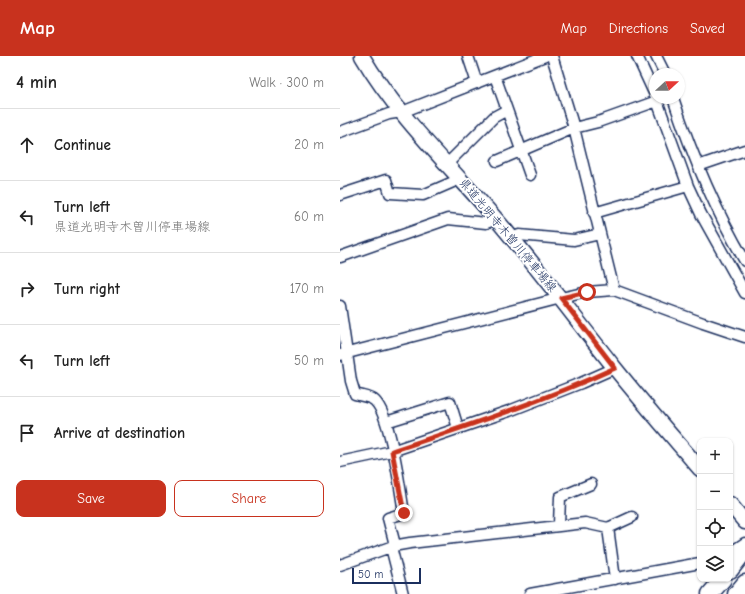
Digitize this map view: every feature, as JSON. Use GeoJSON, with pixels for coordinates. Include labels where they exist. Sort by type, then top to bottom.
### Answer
{"type":"FeatureCollection","features":[{"type":"Feature","properties":{"kind":"highway"},"geometry":{"type":"LineString","coordinates":[[733,566],[745,551]]}},
{"type":"Feature","properties":{"kind":"highway"},"geometry":{"type":"LineString","coordinates":[[710,594],[720,582]]}},
{"type":"Feature","properties":{"kind":"highway"},"geometry":{"type":"LineString","coordinates":[[736,594],[745,583]]}},
{"type":"Feature","properties":{"kind":"main road","name":"県道光明寺木曽川停車場線"},"geometry":{"type":"LineString","coordinates":[[362,56],[371,72],[402,112],[512,238],[615,368],[697,465]]}},
{"type":"Feature","properties":{"kind":"main road"},"geometry":{"type":"LineString","coordinates":[[733,508],[745,522]]}},
{"type":"Feature","properties":{"kind":"street"},"geometry":{"type":"LineString","coordinates":[[468,56],[477,82]]}},
{"type":"Feature","properties":{"kind":"street"},"geometry":{"type":"LineString","coordinates":[[340,132],[389,114],[402,112],[545,56]]}},
{"type":"Feature","properties":{"kind":"street"},"geometry":{"type":"LineString","coordinates":[[552,56],[574,128],[614,290]]}},
{"type":"Feature","properties":{"kind":"street"},"geometry":{"type":"LineString","coordinates":[[637,56],[649,83]]}},
{"type":"Feature","properties":{"kind":"street"},"geometry":{"type":"LineString","coordinates":[[656,56],[662,68]]}},
{"type":"Feature","properties":{"kind":"street"},"geometry":{"type":"LineString","coordinates":[[495,76],[530,175]]}},
{"type":"Feature","properties":{"kind":"street"},"geometry":{"type":"LineString","coordinates":[[497,161],[574,128],[598,122],[649,101]]}},
{"type":"Feature","properties":{"kind":"street"},"geometry":{"type":"LineString","coordinates":[[658,104],[688,186],[704,221],[745,293]]}},
{"type":"Feature","properties":{"kind":"street"},"geometry":{"type":"LineString","coordinates":[[675,104],[714,204],[745,261]]}},
{"type":"Feature","properties":{"kind":"street"},"geometry":{"type":"LineString","coordinates":[[447,164],[494,117],[507,110]]}},
{"type":"Feature","properties":{"kind":"street"},"geometry":{"type":"LineString","coordinates":[[698,166],[745,150]]}},
{"type":"Feature","properties":{"kind":"street"},"geometry":{"type":"LineString","coordinates":[[340,195],[386,180],[390,194],[423,195],[460,179]]}},
{"type":"Feature","properties":{"kind":"street"},"geometry":{"type":"LineString","coordinates":[[594,213],[688,186]]}},
{"type":"Feature","properties":{"kind":"street"},"geometry":{"type":"LineString","coordinates":[[340,257],[448,219],[486,223],[496,219]]}},
{"type":"Feature","properties":{"kind":"street"},"geometry":{"type":"LineString","coordinates":[[512,238],[519,235],[574,240],[600,234]]}},
{"type":"Feature","properties":{"kind":"street"},"geometry":{"type":"LineString","coordinates":[[343,354],[561,298],[587,292],[614,290],[745,337]]}},
{"type":"Feature","properties":{"kind":"street"},"geometry":{"type":"LineString","coordinates":[[340,306],[343,354],[355,394],[374,399],[381,408],[386,422],[404,513],[388,518],[394,541],[392,551],[403,594]]}},
{"type":"Feature","properties":{"kind":"street"},"geometry":{"type":"LineString","coordinates":[[340,462],[392,451],[581,383],[615,368]]}},
{"type":"Feature","properties":{"kind":"street"},"geometry":{"type":"LineString","coordinates":[[386,422],[450,402],[458,428]]}},
{"type":"Feature","properties":{"kind":"street"},"geometry":{"type":"LineString","coordinates":[[559,525],[560,497],[591,484]]}},
{"type":"Feature","properties":{"kind":"street"},"geometry":{"type":"LineString","coordinates":[[340,565],[393,546],[585,522],[608,528],[632,517]]}},
{"type":"Feature","properties":{"kind":"street"},"geometry":{"type":"LineString","coordinates":[[608,528],[615,579]]}},
{"type":"Feature","properties":{"kind":"street"},"geometry":{"type":"LineString","coordinates":[[733,551],[745,543]]}},
{"type":"Feature","properties":{"kind":"street"},"geometry":{"type":"LineString","coordinates":[[530,594],[552,592],[697,564]]}},
{"type":"Feature","properties":{"kind":"route"},"geometry":{"type":"LineString","coordinates":[[404,513],[392,451],[509,411],[615,368],[561,298],[587,292]]}}]}
